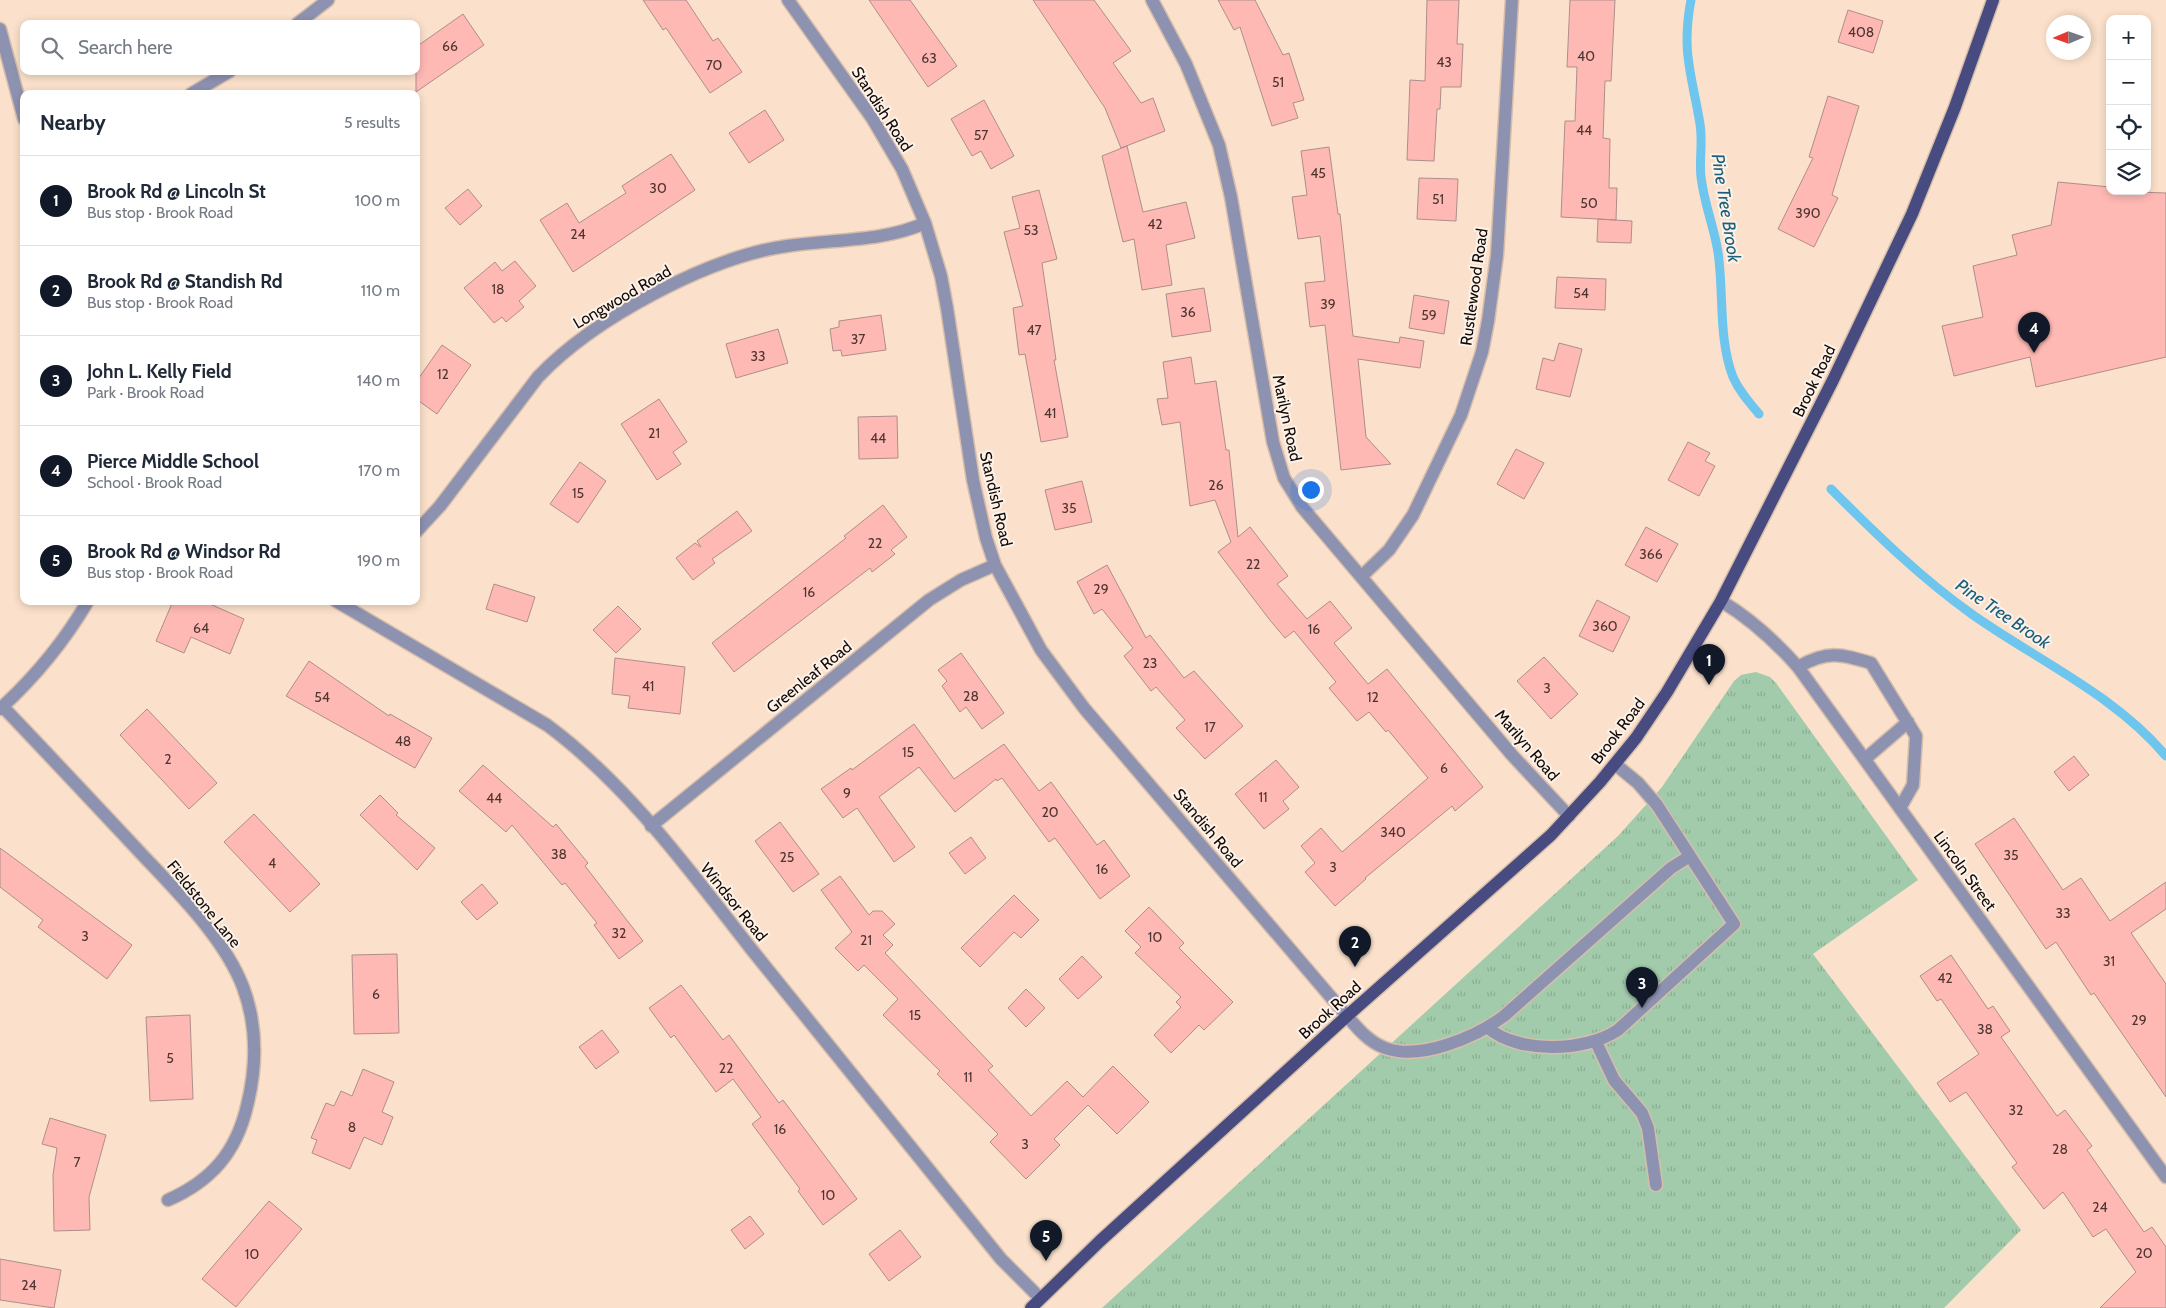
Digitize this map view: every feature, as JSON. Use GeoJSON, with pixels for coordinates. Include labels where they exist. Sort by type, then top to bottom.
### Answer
{"type":"FeatureCollection","features":[{"type":"Feature","properties":{"kind":"main road","name":"Brook Road"},"geometry":{"type":"LineString","coordinates":[[1031,1308],[1347,1016],[1529,855],[1569,816],[1615,764],[1667,692],[1721,601],[1833,380],[1912,214],[1952,116],[1993,0]]}},
{"type":"Feature","properties":{"kind":"street"},"geometry":{"type":"LineString","coordinates":[[302,20],[328,0]]}},
{"type":"Feature","properties":{"kind":"street","name":"Standish Road"},"geometry":{"type":"LineString","coordinates":[[788,0],[887,142],[925,223],[941,276],[979,510],[995,565],[1024,621],[1068,688],[1347,1016],[1372,1041],[1384,1048],[1407,1052],[1456,1041],[1488,1028],[1671,868],[1690,856]]}},
{"type":"Feature","properties":{"kind":"street","name":"Marilyn Road"},"geometry":{"type":"LineString","coordinates":[[1152,0],[1186,64],[1219,145],[1231,196],[1273,442],[1281,469],[1292,492],[1302,507],[1512,755],[1569,816]]}},
{"type":"Feature","properties":{"kind":"street","name":"Rustlewood Road"},"geometry":{"type":"LineString","coordinates":[[1362,576],[1389,550],[1413,515],[1461,415],[1482,352],[1497,255],[1512,0]]}},
{"type":"Feature","properties":{"kind":"street"},"geometry":{"type":"LineString","coordinates":[[0,29],[20,104]]}},
{"type":"Feature","properties":{"kind":"street"},"geometry":{"type":"LineString","coordinates":[[198,90],[223,75]]}},
{"type":"Feature","properties":{"kind":"street","name":"Longwood Road"},"geometry":{"type":"LineString","coordinates":[[420,528],[440,506],[533,383],[554,361],[592,332],[668,287],[740,257],[785,246],[895,234],[925,223]]}},
{"type":"Feature","properties":{"kind":"street","name":"Greenleaf Road"},"geometry":{"type":"LineString","coordinates":[[651,826],[929,600],[961,580],[995,565]]}},
{"type":"Feature","properties":{"kind":"street","name":"Lincoln Street"},"geometry":{"type":"LineString","coordinates":[[1721,601],[1744,614],[1798,667],[2166,1177]]}},
{"type":"Feature","properties":{"kind":"street"},"geometry":{"type":"LineString","coordinates":[[1,708],[23,688],[52,654],[74,625],[86,605]]}},
{"type":"Feature","properties":{"kind":"street","name":"Windsor Road"},"geometry":{"type":"LineString","coordinates":[[343,605],[547,725],[567,740],[606,776],[651,826],[1001,1258],[1040,1298]]}},
{"type":"Feature","properties":{"kind":"street"},"geometry":{"type":"LineString","coordinates":[[1798,667],[1816,657],[1844,655],[1871,663],[1916,736],[1913,785],[1900,808]]}},
{"type":"Feature","properties":{"kind":"street","name":"Fieldstone Lane"},"geometry":{"type":"LineString","coordinates":[[1,708],[188,905],[234,968],[249,1004],[256,1047],[255,1069],[239,1134],[228,1152],[201,1183],[168,1200]]}},
{"type":"Feature","properties":{"kind":"street"},"geometry":{"type":"LineString","coordinates":[[1865,759],[1908,722]]}},
{"type":"Feature","properties":{"kind":"street"},"geometry":{"type":"LineString","coordinates":[[1488,1028],[1505,1039],[1534,1044],[1567,1047],[1596,1042],[1618,1030],[1734,924],[1657,804],[1615,764]]}},
{"type":"Feature","properties":{"kind":"street"},"geometry":{"type":"LineString","coordinates":[[1596,1042],[1614,1080],[1642,1113],[1648,1128],[1656,1185]]}},
{"type":"Feature","properties":{"kind":"green space"},"geometry":{"type":"Polygon","coordinates":[[[1756,672],[1770,677],[1776,683],[1918,880],[1813,954],[2021,1230],[1944,1308],[1102,1308],[1618,836],[1662,787],[1734,681],[1741,675],[1756,672]]]}},
{"type":"Feature","properties":{"kind":"building"},"geometry":{"type":"Polygon","coordinates":[[[643,0],[686,0],[713,41],[718,38],[742,72],[710,93],[666,28],[663,30],[643,0]]]}},
{"type":"Feature","properties":{"kind":"building"},"geometry":{"type":"Polygon","coordinates":[[[869,0],[910,0],[957,66],[928,87],[869,0]]]}},
{"type":"Feature","properties":{"kind":"building"},"geometry":{"type":"Polygon","coordinates":[[[1033,0],[1094,0],[1131,51],[1113,63],[1141,103],[1153,98],[1165,131],[1121,148],[1105,108],[1033,0]]]}},
{"type":"Feature","properties":{"kind":"building"},"geometry":{"type":"Polygon","coordinates":[[[1218,0],[1255,0],[1283,55],[1289,53],[1304,100],[1293,103],[1298,118],[1272,126],[1240,27],[1234,30],[1218,0]]]}},
{"type":"Feature","properties":{"kind":"building"},"geometry":{"type":"Polygon","coordinates":[[[1427,0],[1459,0],[1457,44],[1463,44],[1461,87],[1441,87],[1440,109],[1437,109],[1434,161],[1407,160],[1410,80],[1425,81],[1427,0]]]}},
{"type":"Feature","properties":{"kind":"building"},"geometry":{"type":"Polygon","coordinates":[[[1570,0],[1615,0],[1611,81],[1605,81],[1603,138],[1610,139],[1609,188],[1617,188],[1616,220],[1561,217],[1565,121],[1575,121],[1577,67],[1567,67],[1570,0]]]}},
{"type":"Feature","properties":{"kind":"building"},"geometry":{"type":"Polygon","coordinates":[[[1848,10],[1883,21],[1873,53],[1838,42],[1848,10]]]}},
{"type":"Feature","properties":{"kind":"building"},"geometry":{"type":"Polygon","coordinates":[[[463,14],[484,45],[419,90],[416,90],[416,75],[420,75],[420,44],[463,14]]]}},
{"type":"Feature","properties":{"kind":"building"},"geometry":{"type":"Polygon","coordinates":[[[1828,96],[1859,106],[1832,195],[1838,198],[1814,247],[1778,229],[1813,158],[1809,157],[1828,96]]]}},
{"type":"Feature","properties":{"kind":"building"},"geometry":{"type":"Polygon","coordinates":[[[984,100],[1014,156],[991,169],[981,151],[972,156],[951,119],[984,100]]]}},
{"type":"Feature","properties":{"kind":"building"},"geometry":{"type":"Polygon","coordinates":[[[765,110],[784,140],[749,163],[729,133],[765,110]]]}},
{"type":"Feature","properties":{"kind":"building"},"geometry":{"type":"Polygon","coordinates":[[[1127,146],[1143,212],[1186,202],[1195,238],[1166,245],[1172,285],[1142,290],[1134,239],[1123,242],[1102,156],[1127,146]]]}},
{"type":"Feature","properties":{"kind":"building"},"geometry":{"type":"Polygon","coordinates":[[[1329,147],[1338,214],[1340,214],[1353,336],[1399,343],[1400,337],[1424,341],[1420,368],[1358,359],[1366,437],[1391,464],[1341,470],[1325,325],[1310,327],[1305,283],[1325,281],[1320,236],[1298,239],[1292,197],[1307,195],[1301,151],[1329,147]]]}},
{"type":"Feature","properties":{"kind":"building"},"geometry":{"type":"Polygon","coordinates":[[[671,154],[695,190],[573,272],[540,220],[567,203],[579,223],[626,193],[622,186],[671,154]]]}},
{"type":"Feature","properties":{"kind":"building"},"geometry":{"type":"Polygon","coordinates":[[[1419,178],[1458,179],[1456,221],[1417,219],[1419,178]]]}},
{"type":"Feature","properties":{"kind":"building"},"geometry":{"type":"Polygon","coordinates":[[[2058,182],[2106,187],[2106,195],[2166,193],[2166,357],[2036,387],[2030,357],[1954,376],[1942,326],[1983,317],[1973,266],[2017,255],[2012,235],[2051,225],[2058,182]]]}},
{"type":"Feature","properties":{"kind":"building"},"geometry":{"type":"Polygon","coordinates":[[[468,189],[482,206],[460,225],[445,208],[468,189]]]}},
{"type":"Feature","properties":{"kind":"building"},"geometry":{"type":"Polygon","coordinates":[[[1039,190],[1057,259],[1042,263],[1056,360],[1054,360],[1068,437],[1041,442],[1025,354],[1019,355],[1013,308],[1023,306],[1004,232],[1020,228],[1012,197],[1039,190]]]}},
{"type":"Feature","properties":{"kind":"building"},"geometry":{"type":"Polygon","coordinates":[[[1598,219],[1632,221],[1631,243],[1597,242],[1598,219]]]}},
{"type":"Feature","properties":{"kind":"building"},"geometry":{"type":"Polygon","coordinates":[[[515,261],[536,286],[519,301],[524,307],[506,322],[502,317],[494,323],[464,288],[495,262],[502,271],[515,261]]]}},
{"type":"Feature","properties":{"kind":"building"},"geometry":{"type":"Polygon","coordinates":[[[1557,277],[1606,279],[1605,310],[1555,308],[1557,277]]]}},
{"type":"Feature","properties":{"kind":"building"},"geometry":{"type":"Polygon","coordinates":[[[1204,288],[1211,331],[1172,337],[1166,294],[1204,288]]]}},
{"type":"Feature","properties":{"kind":"building"},"geometry":{"type":"Polygon","coordinates":[[[1414,295],[1449,301],[1444,334],[1409,328],[1414,295]]]}},
{"type":"Feature","properties":{"kind":"building"},"geometry":{"type":"Polygon","coordinates":[[[881,315],[886,350],[842,356],[841,350],[833,351],[830,329],[839,327],[839,321],[881,315]]]}},
{"type":"Feature","properties":{"kind":"building"},"geometry":{"type":"Polygon","coordinates":[[[778,329],[788,363],[736,378],[726,344],[778,329]]]}},
{"type":"Feature","properties":{"kind":"building"},"geometry":{"type":"Polygon","coordinates":[[[1559,343],[1582,349],[1570,397],[1536,389],[1543,358],[1554,361],[1559,343]]]}},
{"type":"Feature","properties":{"kind":"building"},"geometry":{"type":"Polygon","coordinates":[[[442,345],[471,365],[437,414],[420,402],[420,376],[442,345]]]}},
{"type":"Feature","properties":{"kind":"building"},"geometry":{"type":"Polygon","coordinates":[[[1191,357],[1195,384],[1216,381],[1226,450],[1229,450],[1238,537],[1250,527],[1288,576],[1277,584],[1307,619],[1330,601],[1352,628],[1334,643],[1368,684],[1387,669],[1483,787],[1455,811],[1452,806],[1365,878],[1335,906],[1305,872],[1315,863],[1301,846],[1321,828],[1342,852],[1428,778],[1388,730],[1386,732],[1369,712],[1357,721],[1329,688],[1336,682],[1294,631],[1285,638],[1269,619],[1218,552],[1231,542],[1215,500],[1190,506],[1180,422],[1162,425],[1157,399],[1168,398],[1163,362],[1191,357]]]}},
{"type":"Feature","properties":{"kind":"building"},"geometry":{"type":"Polygon","coordinates":[[[659,399],[687,442],[673,452],[681,464],[657,480],[621,424],[659,399]]]}},
{"type":"Feature","properties":{"kind":"building"},"geometry":{"type":"Polygon","coordinates":[[[897,416],[898,458],[859,459],[858,417],[897,416]]]}},
{"type":"Feature","properties":{"kind":"building"},"geometry":{"type":"Polygon","coordinates":[[[1688,442],[1710,453],[1705,461],[1715,466],[1699,496],[1668,480],[1688,442]]]}},
{"type":"Feature","properties":{"kind":"building"},"geometry":{"type":"Polygon","coordinates":[[[1516,449],[1544,463],[1524,499],[1497,484],[1516,449]]]}},
{"type":"Feature","properties":{"kind":"building"},"geometry":{"type":"Polygon","coordinates":[[[580,462],[606,481],[578,523],[550,504],[580,462]]]}},
{"type":"Feature","properties":{"kind":"building"},"geometry":{"type":"Polygon","coordinates":[[[1082,481],[1092,522],[1055,530],[1045,490],[1082,481]]]}},
{"type":"Feature","properties":{"kind":"building"},"geometry":{"type":"Polygon","coordinates":[[[883,505],[907,537],[891,550],[895,554],[872,572],[870,568],[734,672],[712,643],[846,538],[844,536],[883,505]]]}},
{"type":"Feature","properties":{"kind":"building"},"geometry":{"type":"Polygon","coordinates":[[[737,511],[752,531],[712,559],[715,563],[693,580],[676,558],[695,543],[701,547],[697,541],[737,511]]]}},
{"type":"Feature","properties":{"kind":"building"},"geometry":{"type":"Polygon","coordinates":[[[1646,527],[1678,544],[1657,582],[1625,565],[1646,527]]]}},
{"type":"Feature","properties":{"kind":"building"},"geometry":{"type":"Polygon","coordinates":[[[1107,565],[1146,638],[1150,635],[1184,678],[1194,671],[1243,726],[1205,759],[1176,728],[1185,720],[1156,687],[1151,691],[1124,656],[1133,648],[1102,609],[1094,614],[1077,582],[1107,565]]]}},
{"type":"Feature","properties":{"kind":"building"},"geometry":{"type":"Polygon","coordinates":[[[494,584],[535,597],[527,622],[486,609],[494,584]]]}},
{"type":"Feature","properties":{"kind":"building"},"geometry":{"type":"Polygon","coordinates":[[[1597,600],[1630,617],[1613,652],[1579,636],[1597,600]]]}},
{"type":"Feature","properties":{"kind":"building"},"geometry":{"type":"Polygon","coordinates":[[[171,605],[212,605],[244,619],[230,654],[191,637],[184,653],[156,641],[171,605]]]}},
{"type":"Feature","properties":{"kind":"building"},"geometry":{"type":"Polygon","coordinates":[[[618,606],[641,629],[616,653],[593,630],[618,606]]]}},
{"type":"Feature","properties":{"kind":"building"},"geometry":{"type":"Polygon","coordinates":[[[961,653],[1004,713],[982,729],[966,707],[960,712],[942,686],[947,681],[938,670],[961,653]]]}},
{"type":"Feature","properties":{"kind":"building"},"geometry":{"type":"Polygon","coordinates":[[[1544,657],[1578,694],[1551,719],[1517,681],[1544,657]]]}},
{"type":"Feature","properties":{"kind":"building"},"geometry":{"type":"Polygon","coordinates":[[[615,658],[685,667],[680,714],[628,708],[630,696],[612,694],[615,658]]]}},
{"type":"Feature","properties":{"kind":"building"},"geometry":{"type":"Polygon","coordinates":[[[309,661],[389,716],[390,714],[432,738],[415,768],[286,696],[309,661]]]}},
{"type":"Feature","properties":{"kind":"building"},"geometry":{"type":"Polygon","coordinates":[[[147,709],[217,783],[189,809],[120,735],[147,709]]]}},
{"type":"Feature","properties":{"kind":"building"},"geometry":{"type":"Polygon","coordinates":[[[914,724],[954,779],[1004,744],[1039,791],[1051,782],[1097,845],[1104,840],[1130,876],[1100,899],[1055,838],[1049,842],[1002,778],[997,781],[996,779],[955,812],[919,767],[879,797],[915,847],[894,862],[857,808],[843,818],[821,789],[851,768],[852,770],[914,724]]]}},
{"type":"Feature","properties":{"kind":"building"},"geometry":{"type":"Polygon","coordinates":[[[2074,756],[2089,775],[2069,791],[2054,772],[2074,756]]]}},
{"type":"Feature","properties":{"kind":"building"},"geometry":{"type":"Polygon","coordinates":[[[1276,760],[1299,787],[1283,801],[1289,809],[1264,829],[1235,794],[1276,760]]]}},
{"type":"Feature","properties":{"kind":"building"},"geometry":{"type":"Polygon","coordinates":[[[483,765],[553,827],[556,824],[588,863],[585,866],[643,941],[619,959],[594,925],[597,923],[565,883],[562,885],[512,825],[506,832],[459,791],[483,765]]]}},
{"type":"Feature","properties":{"kind":"building"},"geometry":{"type":"Polygon","coordinates":[[[380,795],[398,813],[396,815],[435,848],[417,870],[360,815],[380,795]]]}},
{"type":"Feature","properties":{"kind":"building"},"geometry":{"type":"Polygon","coordinates":[[[254,814],[320,884],[290,912],[224,842],[254,814]]]}},
{"type":"Feature","properties":{"kind":"building"},"geometry":{"type":"Polygon","coordinates":[[[2014,818],[2063,890],[2081,878],[2110,921],[2166,882],[2166,909],[2131,933],[2166,984],[2166,1097],[2094,993],[2091,995],[2056,942],[2046,949],[1975,844],[2014,818]]]}},
{"type":"Feature","properties":{"kind":"building"},"geometry":{"type":"Polygon","coordinates":[[[780,822],[819,874],[793,892],[755,841],[780,822]]]}},
{"type":"Feature","properties":{"kind":"building"},"geometry":{"type":"Polygon","coordinates":[[[971,837],[986,858],[965,874],[949,853],[971,837]]]}},
{"type":"Feature","properties":{"kind":"building"},"geometry":{"type":"Polygon","coordinates":[[[0,848],[132,945],[107,979],[38,927],[43,920],[0,887],[0,848]]]}},
{"type":"Feature","properties":{"kind":"building"},"geometry":{"type":"Polygon","coordinates":[[[840,876],[869,915],[873,911],[882,911],[895,924],[883,935],[893,945],[885,953],[993,1066],[988,1070],[1031,1116],[1067,1081],[1083,1097],[1113,1066],[1149,1102],[1117,1134],[1088,1105],[1054,1139],[1060,1145],[1026,1179],[990,1142],[998,1134],[937,1074],[940,1071],[883,1015],[898,999],[864,965],[858,971],[835,948],[852,932],[821,890],[840,876]]]}},
{"type":"Feature","properties":{"kind":"building"},"geometry":{"type":"Polygon","coordinates":[[[482,884],[498,903],[477,920],[461,902],[482,884]]]}},
{"type":"Feature","properties":{"kind":"building"},"geometry":{"type":"Polygon","coordinates":[[[1014,895],[1039,920],[1021,938],[1014,932],[980,967],[961,948],[1014,895]]]}},
{"type":"Feature","properties":{"kind":"building"},"geometry":{"type":"Polygon","coordinates":[[[1149,907],[1184,943],[1179,948],[1233,1002],[1204,1030],[1199,1025],[1171,1053],[1154,1035],[1181,1007],[1176,1002],[1181,997],[1135,953],[1141,947],[1125,931],[1149,907]]]}},
{"type":"Feature","properties":{"kind":"building"},"geometry":{"type":"Polygon","coordinates":[[[397,954],[399,1033],[354,1034],[352,955],[397,954]]]}},
{"type":"Feature","properties":{"kind":"building"},"geometry":{"type":"Polygon","coordinates":[[[1951,955],[1988,1009],[1993,1006],[2010,1031],[2001,1037],[2057,1116],[2065,1110],[2092,1146],[2087,1150],[2144,1232],[2152,1227],[2166,1247],[2166,1308],[2100,1308],[2136,1272],[2106,1229],[2093,1237],[2063,1192],[2044,1209],[2012,1167],[2017,1163],[1966,1092],[1950,1102],[1937,1083],[1979,1054],[1941,999],[1937,1001],[1920,976],[1951,955]]]}},
{"type":"Feature","properties":{"kind":"building"},"geometry":{"type":"Polygon","coordinates":[[[1082,956],[1102,977],[1078,999],[1059,979],[1082,956]]]}},
{"type":"Feature","properties":{"kind":"building"},"geometry":{"type":"Polygon","coordinates":[[[681,985],[723,1040],[729,1035],[779,1103],[783,1100],[857,1199],[823,1225],[798,1191],[800,1189],[752,1124],[761,1117],[733,1079],[716,1092],[674,1035],[671,1038],[649,1008],[681,985]]]}},
{"type":"Feature","properties":{"kind":"building"},"geometry":{"type":"Polygon","coordinates":[[[1026,989],[1045,1008],[1026,1027],[1008,1008],[1026,989]]]}},
{"type":"Feature","properties":{"kind":"building"},"geometry":{"type":"Polygon","coordinates":[[[190,1015],[193,1099],[150,1101],[146,1017],[190,1015]]]}},
{"type":"Feature","properties":{"kind":"building"},"geometry":{"type":"Polygon","coordinates":[[[602,1030],[619,1052],[596,1069],[579,1047],[602,1030]]]}},
{"type":"Feature","properties":{"kind":"building"},"geometry":{"type":"Polygon","coordinates":[[[363,1069],[394,1082],[382,1112],[393,1117],[382,1145],[364,1137],[350,1169],[312,1153],[317,1140],[311,1138],[326,1103],[334,1106],[341,1091],[352,1096],[363,1069]]]}},
{"type":"Feature","properties":{"kind":"building"},"geometry":{"type":"Polygon","coordinates":[[[50,1118],[106,1135],[89,1197],[90,1230],[54,1231],[53,1175],[57,1148],[42,1144],[50,1118]]]}},
{"type":"Feature","properties":{"kind":"building"},"geometry":{"type":"Polygon","coordinates":[[[269,1201],[302,1229],[236,1307],[202,1279],[269,1201]]]}},
{"type":"Feature","properties":{"kind":"building"},"geometry":{"type":"Polygon","coordinates":[[[750,1216],[764,1234],[745,1249],[731,1230],[750,1216]]]}},
{"type":"Feature","properties":{"kind":"building"},"geometry":{"type":"Polygon","coordinates":[[[900,1230],[921,1257],[889,1281],[869,1254],[900,1230]]]}},
{"type":"Feature","properties":{"kind":"building"},"geometry":{"type":"Polygon","coordinates":[[[0,1259],[61,1270],[54,1308],[0,1300],[0,1259]]]}},
{"type":"Feature","properties":{"kind":"waterway","name":"Pine Tree Brook"},"geometry":{"type":"LineString","coordinates":[[1691,0],[1688,18],[1687,49],[1701,131],[1702,187],[1714,233],[1720,267],[1725,347],[1735,382],[1759,414]]}},
{"type":"Feature","properties":{"kind":"waterway","name":"Pine Tree Brook"},"geometry":{"type":"LineString","coordinates":[[1831,489],[1882,539],[1935,586],[1973,615],[2099,696],[2146,734],[2166,756]]}},
{"type":"Feature","properties":{"kind":"place","name":"Pierce Middle School"},"geometry":{"type":"Point","coordinates":[2034,353]}},
{"type":"Feature","properties":{"kind":"place","name":"Brook Rd @ Lincoln St"},"geometry":{"type":"Point","coordinates":[1709,685]}},
{"type":"Feature","properties":{"kind":"place","name":"Brook Rd @ Standish Rd"},"geometry":{"type":"Point","coordinates":[1355,967]}},
{"type":"Feature","properties":{"kind":"place","name":"John L. Kelly Field"},"geometry":{"type":"Point","coordinates":[1642,1008]}},
{"type":"Feature","properties":{"kind":"place","name":"Brook Rd @ Windsor Rd"},"geometry":{"type":"Point","coordinates":[1046,1261]}}]}
